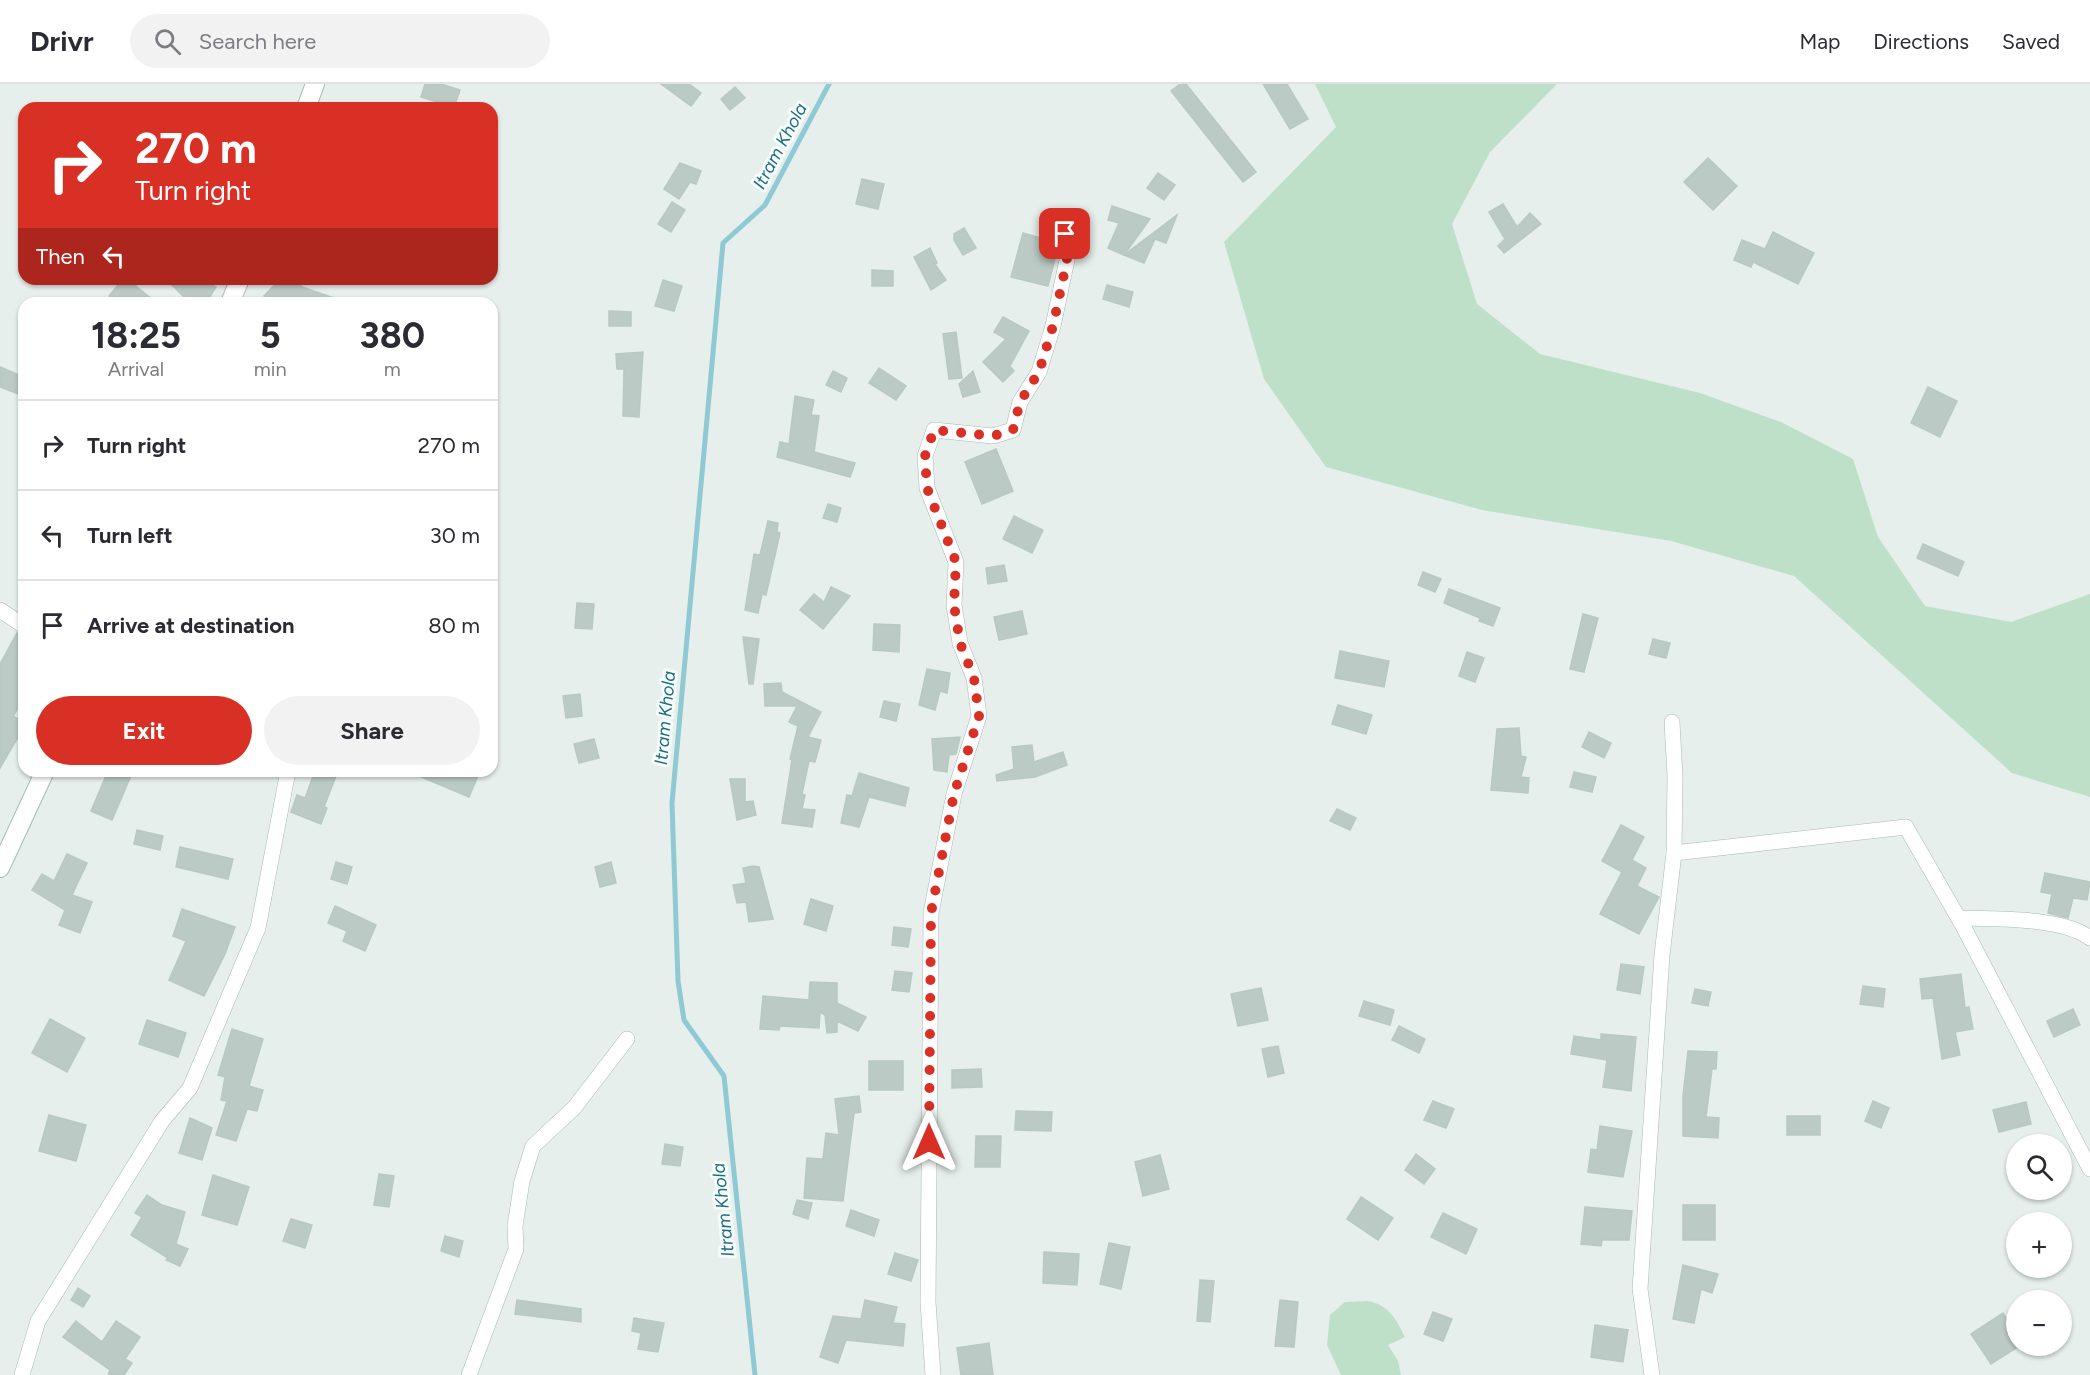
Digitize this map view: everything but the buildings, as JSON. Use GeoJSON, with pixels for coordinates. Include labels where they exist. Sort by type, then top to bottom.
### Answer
{"type":"FeatureCollection","features":[{"type":"Feature","properties":{"kind":"main road"},"geometry":{"type":"LineString","coordinates":[[308,102],[315,84]]}},
{"type":"Feature","properties":{"kind":"main road"},"geometry":{"type":"LineString","coordinates":[[0,868],[42,777]]}},
{"type":"Feature","properties":{"kind":"street"},"geometry":{"type":"LineString","coordinates":[[933,1375],[928,1302],[931,913],[954,794],[979,716],[974,678],[960,643],[954,605],[956,562],[927,488],[925,456],[934,430],[993,436],[1013,430],[1020,402],[1039,372],[1053,326],[1067,260],[1065,234]]}},
{"type":"Feature","properties":{"kind":"street"},"geometry":{"type":"LineString","coordinates":[[0,610],[18,622]]}},
{"type":"Feature","properties":{"kind":"street"},"geometry":{"type":"LineString","coordinates":[[1652,1375],[1640,1289],[1662,955],[1674,853],[1675,776],[1672,722]]}},
{"type":"Feature","properties":{"kind":"street"},"geometry":{"type":"LineString","coordinates":[[22,1375],[38,1321],[162,1121],[190,1088],[258,928],[287,777]]}},
{"type":"Feature","properties":{"kind":"street"},"geometry":{"type":"LineString","coordinates":[[1674,853],[1906,827],[1959,918],[2090,1169]]}},
{"type":"Feature","properties":{"kind":"street"},"geometry":{"type":"LineString","coordinates":[[1959,918],[2031,920],[2083,932],[2090,938]]}},
{"type":"Feature","properties":{"kind":"street"},"geometry":{"type":"LineString","coordinates":[[469,1375],[516,1249],[515,1226],[522,1181],[533,1146],[574,1108],[627,1040]]}},
{"type":"Feature","properties":{"kind":"green space"},"geometry":{"type":"Polygon","coordinates":[[[1315,84],[1557,84],[1490,152],[1452,224],[1477,304],[1540,354],[1700,393],[1781,422],[1853,459],[1878,537],[1925,606],[2011,622],[2090,594],[2090,797],[2012,773],[1794,576],[1671,541],[1482,510],[1326,467],[1264,379],[1224,242],[1336,127],[1315,84]]]}},
{"type":"Feature","properties":{"kind":"green space"},"geometry":{"type":"Polygon","coordinates":[[[1368,1301],[1387,1309],[1405,1337],[1388,1345],[1398,1361],[1401,1375],[1341,1375],[1327,1345],[1330,1315],[1345,1302],[1368,1301]]]}},
{"type":"Feature","properties":{"kind":"waterway","name":"Itram Khola"},"geometry":{"type":"LineString","coordinates":[[755,1375],[724,1076],[684,1020],[678,981],[672,803],[723,243],[765,205],[829,84]]}},
{"type":"Feature","properties":{"kind":"route"},"geometry":{"type":"LineString","coordinates":[[929,1142],[931,913],[954,794],[979,716],[974,678],[960,643],[954,605],[956,562],[927,488],[925,456],[934,430],[993,436],[1013,430],[1020,402],[1039,372],[1053,326],[1067,260],[1065,234]]}}]}
